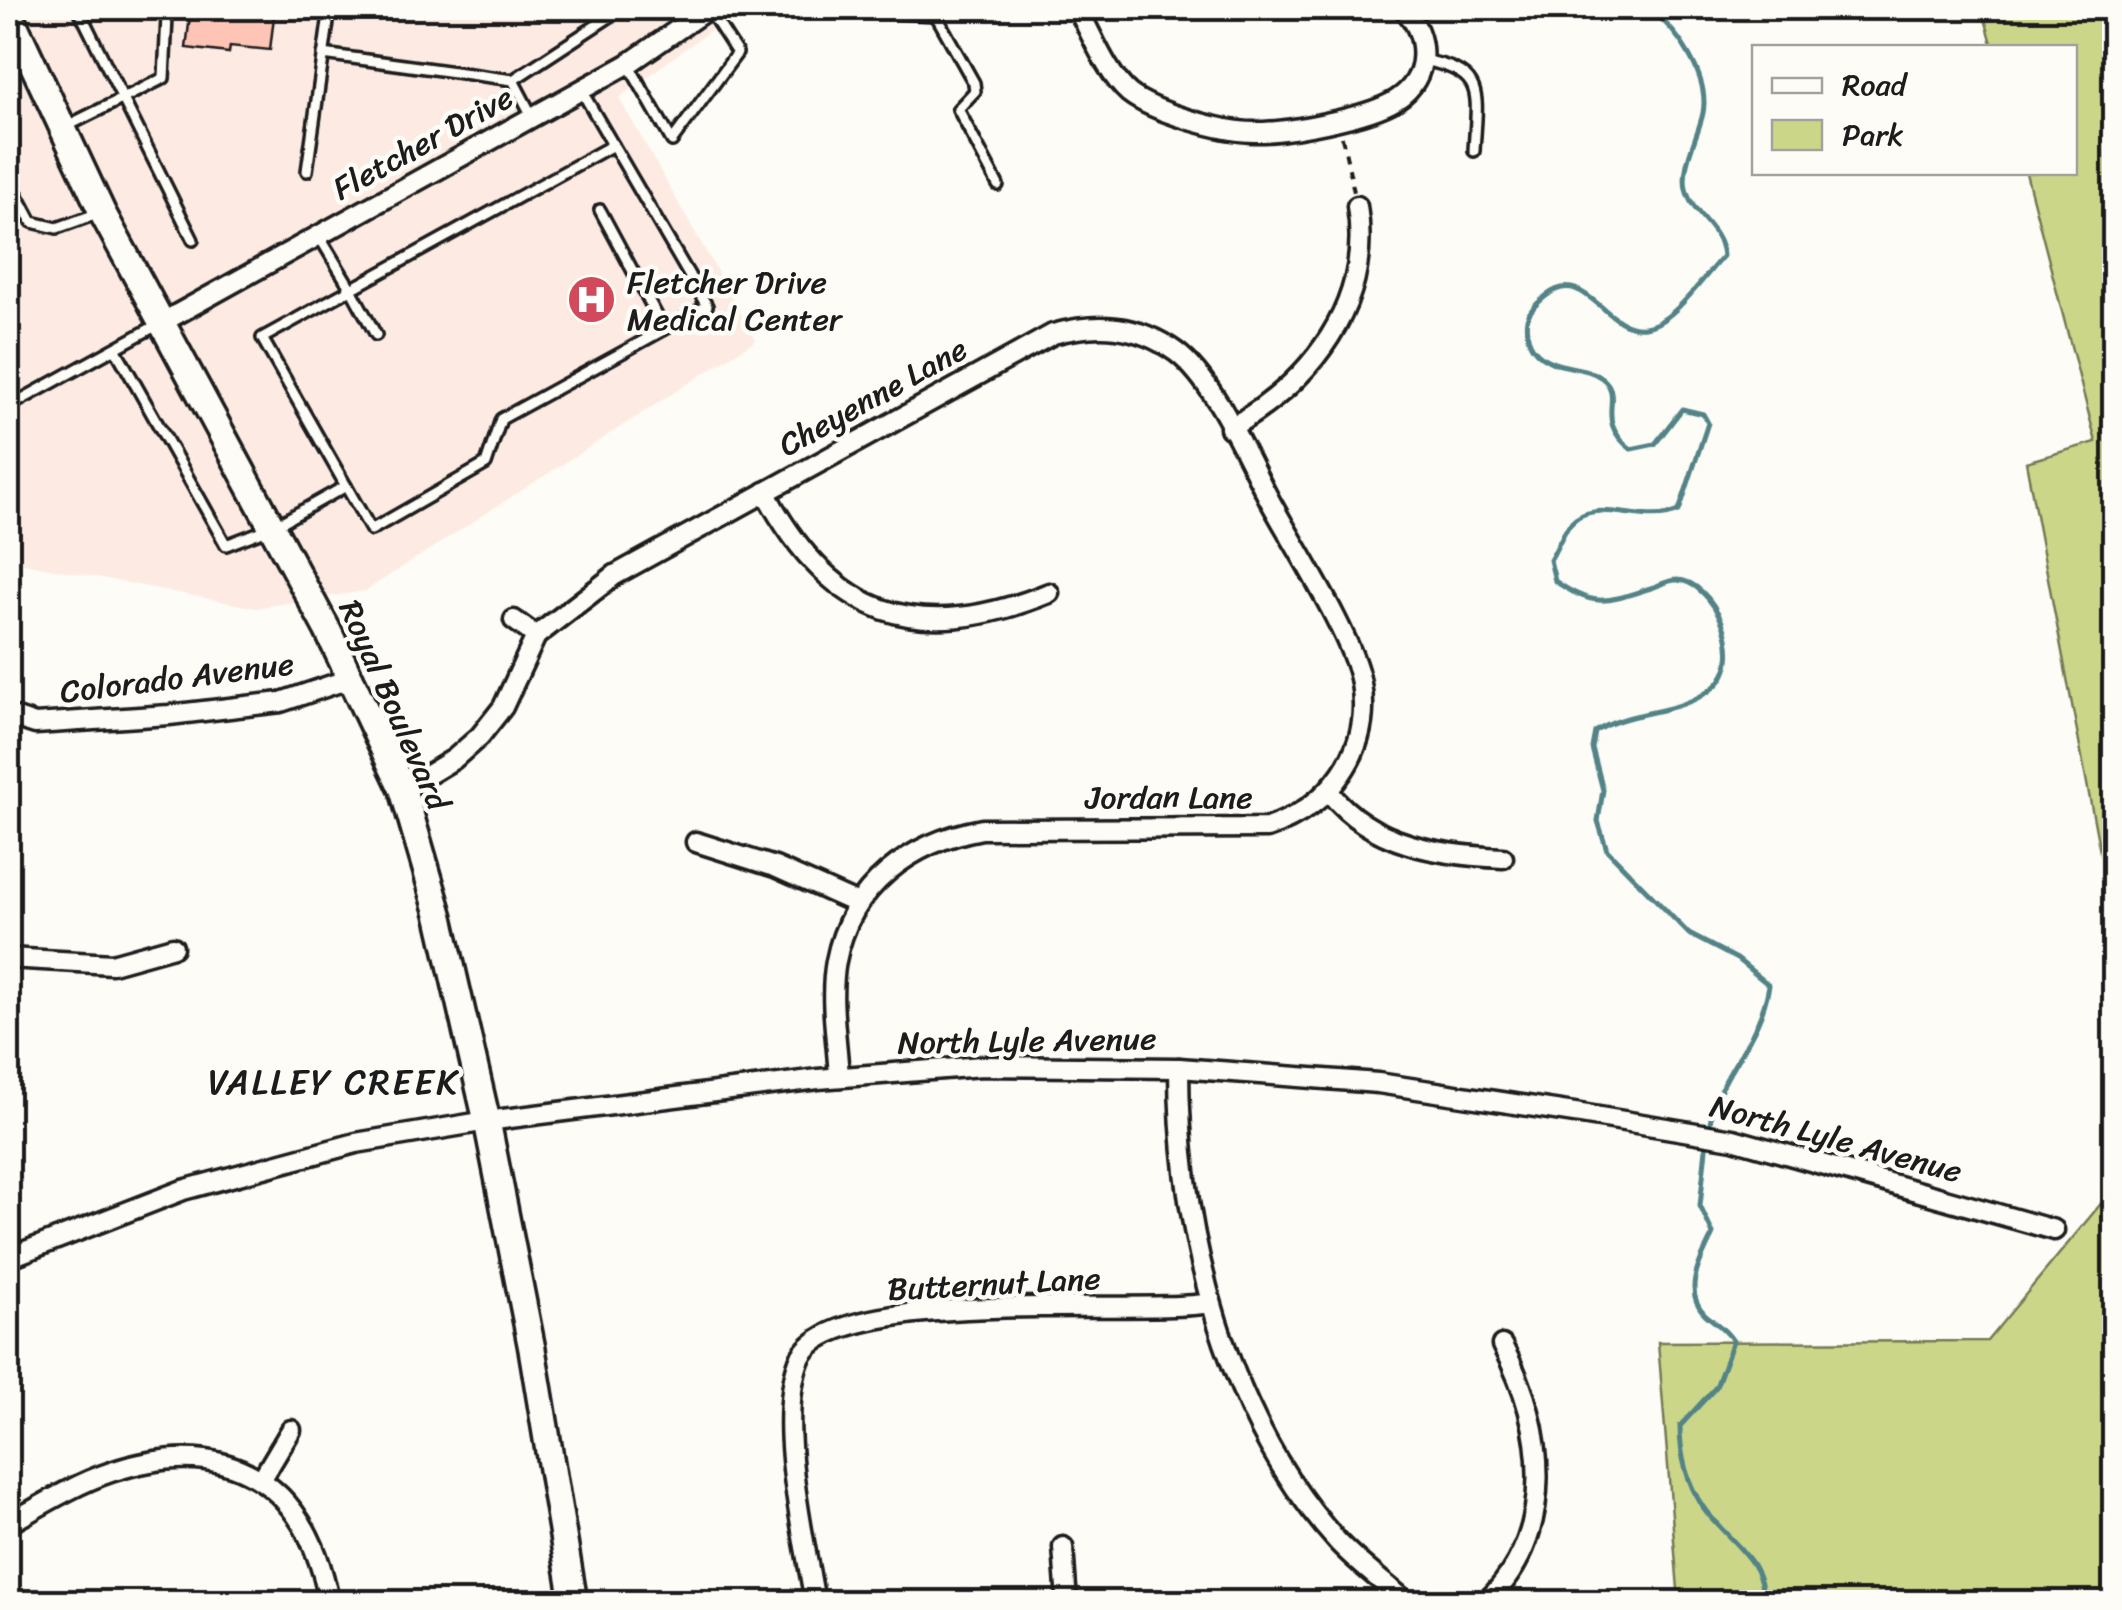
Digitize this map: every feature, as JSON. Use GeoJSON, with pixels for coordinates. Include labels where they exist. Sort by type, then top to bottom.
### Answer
{"type":"FeatureCollection","features":[{"type":"Feature","properties":{"kind":"street","name":"Fletcher Drive"},"geometry":{"type":"LineString","coordinates":[[162,323],[628,64],[708,8]]}},
{"type":"Feature","properties":{"kind":"street"},"geometry":{"type":"LineString","coordinates":[[1078,8],[1118,80],[1146,102],[1243,132],[1278,130],[1394,101],[1413,84],[1422,60],[1421,32],[1404,8]]}},
{"type":"Feature","properties":{"kind":"street","name":"Royal Boulevard"},"geometry":{"type":"LineString","coordinates":[[8,11],[102,212],[352,678],[403,790],[440,917],[486,1121],[532,1349],[574,1602]]}},
{"type":"Feature","properties":{"kind":"street"},"geometry":{"type":"LineString","coordinates":[[1357,206],[1358,256],[1336,329],[1315,361],[1280,397],[1230,428],[1357,667],[1361,720],[1350,760],[1330,793],[1353,815],[1402,842],[1453,856],[1503,858]]}},
{"type":"Feature","properties":{"kind":"street","name":"Cheyenne Lane"},"geometry":{"type":"LineString","coordinates":[[403,790],[454,759],[480,736],[502,706],[536,636],[615,575],[1028,345],[1074,328],[1116,326],[1162,343],[1186,360],[1230,428]]}},
{"type":"Feature","properties":{"kind":"street"},"geometry":{"type":"LineString","coordinates":[[765,492],[790,536],[811,562],[835,584],[872,604],[916,618],[970,619],[1049,593]]}},
{"type":"Feature","properties":{"kind":"street"},"geometry":{"type":"LineString","coordinates":[[514,620],[536,636]]}},
{"type":"Feature","properties":{"kind":"street","name":"Colorado Avenue"},"geometry":{"type":"LineString","coordinates":[[8,716],[34,724],[168,715],[281,702],[352,678]]}},
{"type":"Feature","properties":{"kind":"street","name":"Jordan Lane"},"geometry":{"type":"LineString","coordinates":[[839,1078],[836,961],[858,904],[911,852],[956,834],[1008,827],[1254,830],[1302,814],[1330,793]]}},
{"type":"Feature","properties":{"kind":"street"},"geometry":{"type":"LineString","coordinates":[[696,842],[776,866],[858,904]]}},
{"type":"Feature","properties":{"kind":"street"},"geometry":{"type":"LineString","coordinates":[[8,958],[112,964],[173,947]]}},
{"type":"Feature","properties":{"kind":"street","name":"North Lyle Avenue"},"geometry":{"type":"LineString","coordinates":[[8,1258],[183,1190],[289,1158],[486,1121],[839,1078],[982,1066],[1180,1068],[1378,1084],[1700,1133],[2054,1230]]}},
{"type":"Feature","properties":{"kind":"street"},"geometry":{"type":"LineString","coordinates":[[1180,1068],[1186,1156],[1211,1303],[1248,1401],[1297,1489],[1339,1543],[1407,1602]]}},
{"type":"Feature","properties":{"kind":"street","name":"Butternut Lane"},"geometry":{"type":"LineString","coordinates":[[815,1602],[790,1429],[799,1361],[822,1336],[883,1319],[934,1312],[1082,1306],[1170,1310],[1211,1303]]}},
{"type":"Feature","properties":{"kind":"street"},"geometry":{"type":"LineString","coordinates":[[1486,1602],[1514,1569],[1533,1518],[1538,1488],[1532,1416],[1502,1346]]}},
{"type":"Feature","properties":{"kind":"street"},"geometry":{"type":"LineString","coordinates":[[263,1478],[292,1430]]}},
{"type":"Feature","properties":{"kind":"street"},"geometry":{"type":"LineString","coordinates":[[8,1524],[108,1473],[172,1459],[213,1463],[263,1478],[286,1498],[316,1551],[329,1602]]}},
{"type":"Feature","properties":{"kind":"street"},"geometry":{"type":"LineString","coordinates":[[1063,1547],[1067,1602]]}},
{"type":"Feature","properties":{"kind":"lane"},"geometry":{"type":"LineString","coordinates":[[81,8],[122,100],[193,240]]}},
{"type":"Feature","properties":{"kind":"lane"},"geometry":{"type":"LineString","coordinates":[[61,129],[164,78],[168,17],[161,8]]}},
{"type":"Feature","properties":{"kind":"lane"},"geometry":{"type":"LineString","coordinates":[[307,171],[330,8]]}},
{"type":"Feature","properties":{"kind":"lane"},"geometry":{"type":"LineString","coordinates":[[323,54],[512,80],[623,8]]}},
{"type":"Feature","properties":{"kind":"lane"},"geometry":{"type":"LineString","coordinates":[[628,64],[672,141],[738,53],[708,8]]}},
{"type":"Feature","properties":{"kind":"lane"},"geometry":{"type":"LineString","coordinates":[[801,8],[935,12],[974,84],[975,90],[958,109],[998,185]]}},
{"type":"Feature","properties":{"kind":"lane"},"geometry":{"type":"LineString","coordinates":[[1422,60],[1458,66],[1472,80],[1477,107],[1474,150]]}},
{"type":"Feature","properties":{"kind":"lane"},"geometry":{"type":"LineString","coordinates":[[512,80],[532,116]]}},
{"type":"Feature","properties":{"kind":"lane"},"geometry":{"type":"LineString","coordinates":[[581,90],[614,145],[707,306],[501,419],[486,464],[371,530],[262,338],[614,145]]}},
{"type":"Feature","properties":{"kind":"lane"},"geometry":{"type":"LineString","coordinates":[[8,177],[32,222],[57,228],[102,212]]}},
{"type":"Feature","properties":{"kind":"lane"},"geometry":{"type":"LineString","coordinates":[[600,210],[664,329]]}},
{"type":"Feature","properties":{"kind":"lane"},"geometry":{"type":"LineString","coordinates":[[319,236],[376,335]]}},
{"type":"Feature","properties":{"kind":"lane"},"geometry":{"type":"LineString","coordinates":[[8,407],[162,323]]}},
{"type":"Feature","properties":{"kind":"lane"},"geometry":{"type":"LineString","coordinates":[[116,350],[218,537],[234,545],[346,486]]}},
{"type":"Feature","properties":{"kind":"path"},"geometry":{"type":"LineString","coordinates":[[1338,117],[1357,206]]}},
{"type":"Feature","properties":{"kind":"shaded area"},"geometry":{"type":"Polygon","coordinates":[[[8,8],[740,8],[619,98],[756,340],[365,591],[256,608],[8,560],[8,8]]]}},
{"type":"Feature","properties":{"kind":"green space"},"geometry":{"type":"Polygon","coordinates":[[[1982,8],[2114,8],[2114,926],[2026,462],[2096,442],[2027,175],[2077,175],[2077,45],[1992,45],[1982,8]]]}},
{"type":"Feature","properties":{"kind":"green space"},"geometry":{"type":"Polygon","coordinates":[[[2114,1188],[2114,1602],[1679,1602],[1658,1342],[1987,1341],[2114,1188]]]}},
{"type":"Feature","properties":{"kind":"building"},"geometry":{"type":"Polygon","coordinates":[[[191,8],[275,8],[270,50],[230,46],[229,53],[186,48],[191,8]]]}},
{"type":"Feature","properties":{"kind":"waterway"},"geometry":{"type":"LineString","coordinates":[[1647,8],[1679,40],[1701,84],[1703,113],[1688,160],[1686,189],[1694,207],[1717,237],[1723,256],[1688,298],[1656,324],[1631,326],[1584,293],[1560,288],[1535,306],[1526,326],[1531,345],[1540,356],[1594,373],[1609,385],[1613,428],[1631,449],[1655,444],[1682,409],[1703,414],[1708,423],[1679,511],[1651,516],[1606,511],[1580,516],[1567,528],[1550,560],[1555,581],[1592,599],[1614,599],[1673,580],[1689,583],[1702,592],[1722,622],[1728,657],[1724,674],[1714,687],[1685,703],[1609,724],[1595,732],[1592,748],[1603,790],[1598,821],[1607,850],[1689,934],[1737,959],[1769,985],[1757,1025],[1721,1090],[1709,1128]]}},
{"type":"Feature","properties":{"kind":"waterway"},"geometry":{"type":"LineString","coordinates":[[1707,1139],[1700,1206],[1713,1234],[1696,1274],[1695,1295],[1705,1314],[1733,1341],[1716,1387],[1680,1426],[1681,1447],[1697,1498],[1751,1562],[1762,1587],[1763,1602]]}},
{"type":"Feature","properties":{"kind":"place","name":"Fletcher Drive Medical Center"},"geometry":{"type":"Point","coordinates":[592,300]}},
{"type":"Feature","properties":{"kind":"district","name":"VALLEY CREEK"},"geometry":{"type":"Point","coordinates":[334,1082]}}]}
